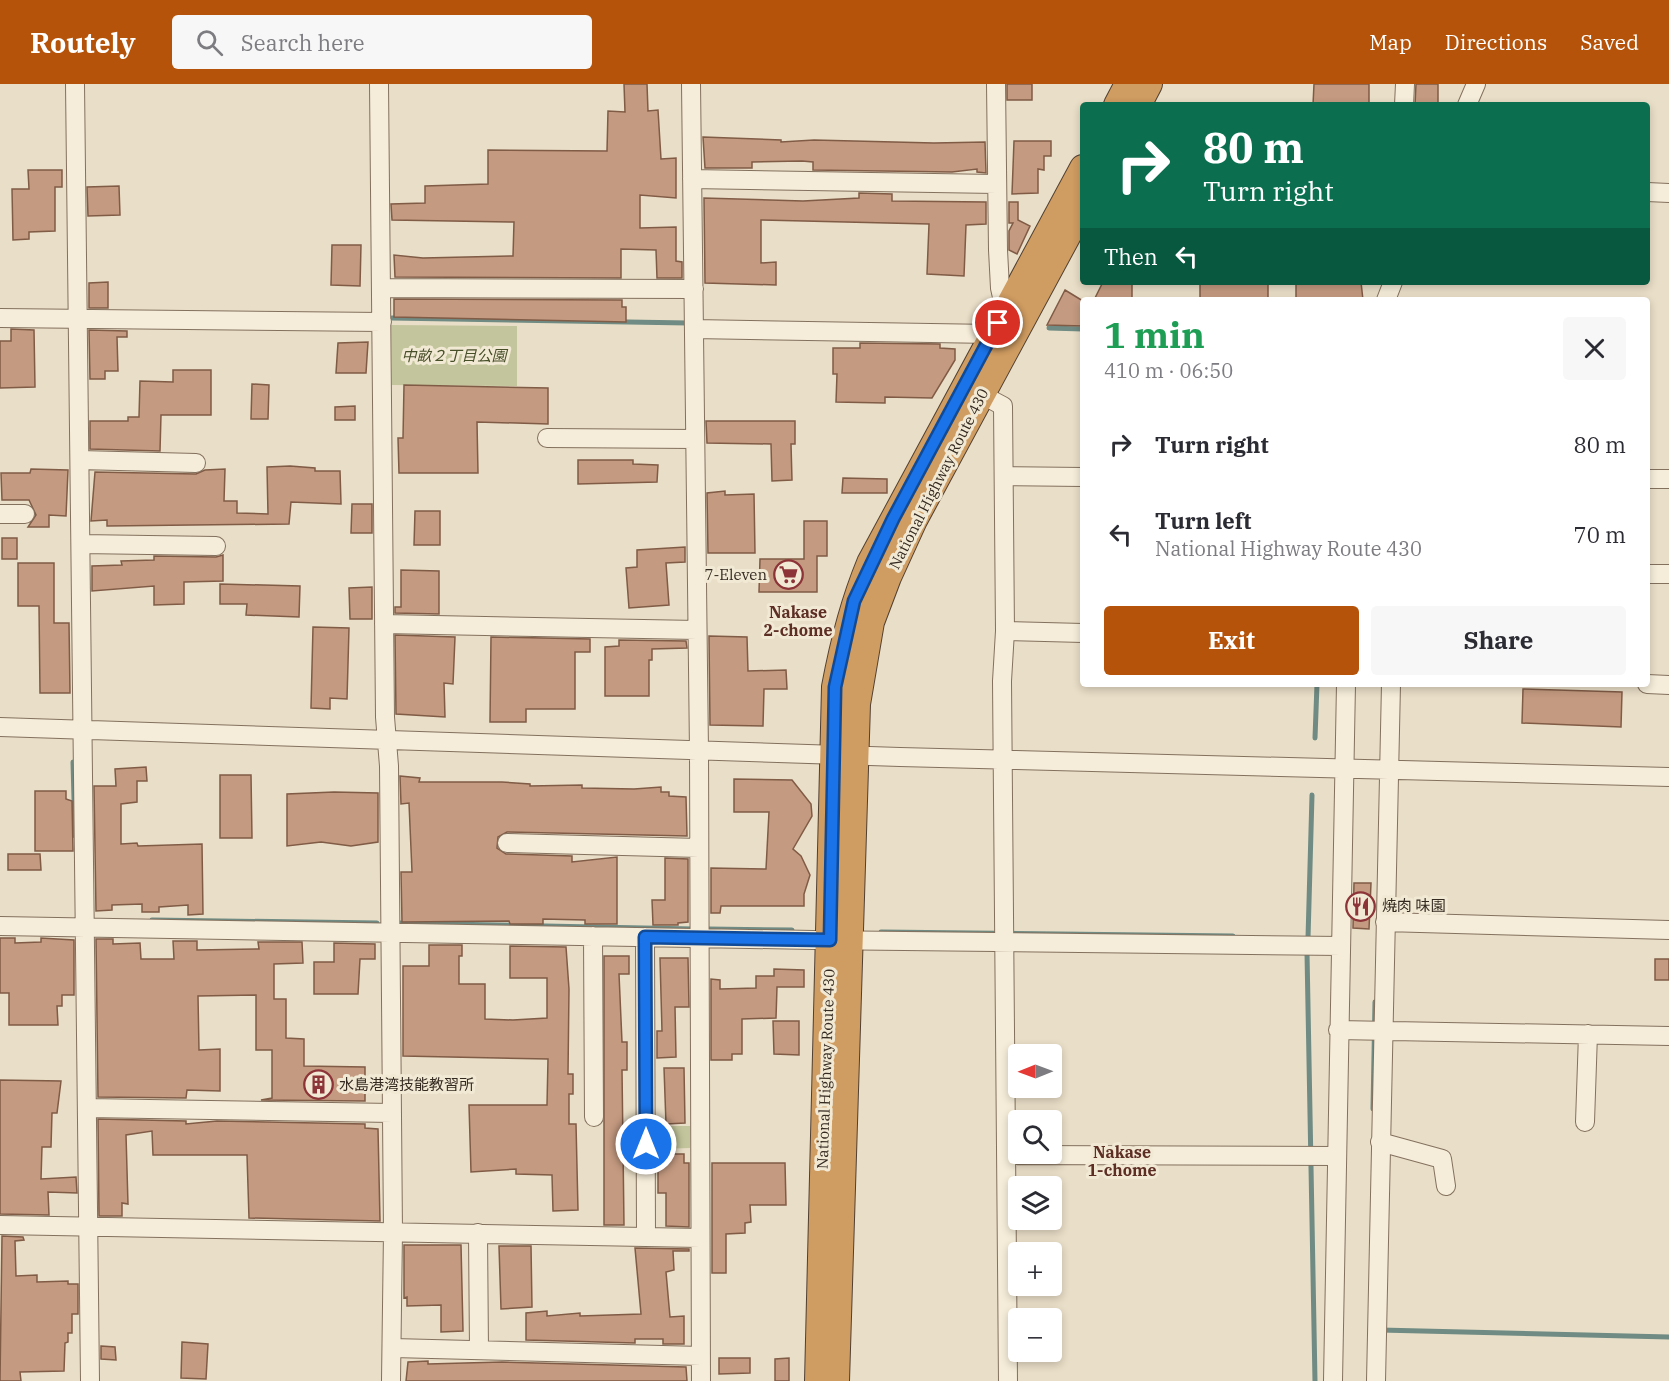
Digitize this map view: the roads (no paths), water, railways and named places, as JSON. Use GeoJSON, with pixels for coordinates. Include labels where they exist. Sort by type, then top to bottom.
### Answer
{"type":"FeatureCollection","features":[{"type":"Feature","properties":{"kind":"highway"},"geometry":{"type":"LineString","coordinates":[[1119,102],[1128,84]]}},
{"type":"Feature","properties":{"kind":"highway"},"geometry":{"type":"LineString","coordinates":[[1140,102],[1149,84]]}},
{"type":"Feature","properties":{"kind":"highway","name":"National Highway Route 430"},"geometry":{"type":"LineString","coordinates":[[1006,330],[1080,174]]}},
{"type":"Feature","properties":{"kind":"highway","name":"National Highway Route 430"},"geometry":{"type":"LineString","coordinates":[[818,1381],[840,940],[845,755],[857,704],[871,622],[888,577],[973,390],[1006,330],[1080,212]]}},
{"type":"Feature","properties":{"kind":"highway","name":"National Highway Route 430"},"geometry":{"type":"LineString","coordinates":[[836,1381],[842,1149],[840,940]]}},
{"type":"Feature","properties":{"kind":"street"},"geometry":{"type":"LineString","coordinates":[[75,84],[73,319],[80,460],[81,924],[88,1108],[83,1226],[90,1381]]}},
{"type":"Feature","properties":{"kind":"street"},"geometry":{"type":"LineString","coordinates":[[380,84],[384,624],[392,1113],[393,1348],[391,1381]]}},
{"type":"Feature","properties":{"kind":"street"},"geometry":{"type":"LineString","coordinates":[[691,84],[699,751],[701,1381]]}},
{"type":"Feature","properties":{"kind":"street"},"geometry":{"type":"LineString","coordinates":[[694,328],[1006,330],[1000,288],[996,184],[996,84]]}},
{"type":"Feature","properties":{"kind":"street"},"geometry":{"type":"LineString","coordinates":[[1404,102],[1405,84]]}},
{"type":"Feature","properties":{"kind":"street"},"geometry":{"type":"LineString","coordinates":[[1468,102],[1476,84]]}},
{"type":"Feature","properties":{"kind":"street"},"geometry":{"type":"LineString","coordinates":[[692,179],[996,184]]}},
{"type":"Feature","properties":{"kind":"street"},"geometry":{"type":"LineString","coordinates":[[1650,192],[1669,193]]}},
{"type":"Feature","properties":{"kind":"street"},"geometry":{"type":"LineString","coordinates":[[381,288],[693,289]]}},
{"type":"Feature","properties":{"kind":"street"},"geometry":{"type":"LineString","coordinates":[[0,318],[382,322]]}},
{"type":"Feature","properties":{"kind":"street"},"geometry":{"type":"LineString","coordinates":[[973,390],[1004,406],[1006,476],[1002,760],[1008,1381]]}},
{"type":"Feature","properties":{"kind":"street"},"geometry":{"type":"LineString","coordinates":[[547,438],[695,439]]}},
{"type":"Feature","properties":{"kind":"street"},"geometry":{"type":"LineString","coordinates":[[80,460],[195,463]]}},
{"type":"Feature","properties":{"kind":"street"},"geometry":{"type":"LineString","coordinates":[[1006,476],[1080,477]]}},
{"type":"Feature","properties":{"kind":"street"},"geometry":{"type":"LineString","coordinates":[[1650,479],[1669,479]]}},
{"type":"Feature","properties":{"kind":"street"},"geometry":{"type":"LineString","coordinates":[[0,514],[26,514]]}},
{"type":"Feature","properties":{"kind":"street"},"geometry":{"type":"LineString","coordinates":[[81,544],[216,546]]}},
{"type":"Feature","properties":{"kind":"street"},"geometry":{"type":"LineString","coordinates":[[1650,573],[1669,574]]}},
{"type":"Feature","properties":{"kind":"street"},"geometry":{"type":"LineString","coordinates":[[384,624],[697,630]]}},
{"type":"Feature","properties":{"kind":"street"},"geometry":{"type":"LineString","coordinates":[[1005,631],[1080,633]]}},
{"type":"Feature","properties":{"kind":"street"},"geometry":{"type":"LineString","coordinates":[[1650,684],[1669,685]]}},
{"type":"Feature","properties":{"kind":"street"},"geometry":{"type":"LineString","coordinates":[[1333,1381],[1346,687]]}},
{"type":"Feature","properties":{"kind":"street"},"geometry":{"type":"LineString","coordinates":[[1376,1381],[1380,1142],[1379,1033],[1385,922],[1391,687]]}},
{"type":"Feature","properties":{"kind":"street"},"geometry":{"type":"LineString","coordinates":[[0,727],[699,751],[1669,777]]}},
{"type":"Feature","properties":{"kind":"street"},"geometry":{"type":"LineString","coordinates":[[507,843],[699,848]]}},
{"type":"Feature","properties":{"kind":"street"},"geometry":{"type":"LineString","coordinates":[[1385,922],[1669,930]]}},
{"type":"Feature","properties":{"kind":"street"},"geometry":{"type":"LineString","coordinates":[[0,926],[81,924],[390,933],[840,940],[1004,936],[1341,946]]}},
{"type":"Feature","properties":{"kind":"street"},"geometry":{"type":"LineString","coordinates":[[593,936],[594,1117]]}},
{"type":"Feature","properties":{"kind":"street"},"geometry":{"type":"LineString","coordinates":[[645,937],[646,1235]]}},
{"type":"Feature","properties":{"kind":"street"},"geometry":{"type":"LineString","coordinates":[[1338,1030],[1588,1040],[1669,1036]]}},
{"type":"Feature","properties":{"kind":"street"},"geometry":{"type":"LineString","coordinates":[[1585,1122],[1588,1040]]}},
{"type":"Feature","properties":{"kind":"street"},"geometry":{"type":"LineString","coordinates":[[88,1108],[392,1113]]}},
{"type":"Feature","properties":{"kind":"street"},"geometry":{"type":"LineString","coordinates":[[1380,1142],[1442,1159],[1446,1186]]}},
{"type":"Feature","properties":{"kind":"street"},"geometry":{"type":"LineString","coordinates":[[1006,1155],[1336,1156]]}},
{"type":"Feature","properties":{"kind":"street"},"geometry":{"type":"LineString","coordinates":[[0,1225],[646,1235],[700,1238]]}},
{"type":"Feature","properties":{"kind":"street"},"geometry":{"type":"LineString","coordinates":[[478,1233],[479,1350]]}},
{"type":"Feature","properties":{"kind":"street"},"geometry":{"type":"LineString","coordinates":[[393,1348],[701,1356]]}},
{"type":"Feature","properties":{"kind":"waterway"},"geometry":{"type":"LineString","coordinates":[[973,327],[988,302]]}},
{"type":"Feature","properties":{"kind":"waterway"},"geometry":{"type":"LineString","coordinates":[[392,318],[688,323]]}},
{"type":"Feature","properties":{"kind":"waterway"},"geometry":{"type":"LineString","coordinates":[[1049,328],[1080,329]]}},
{"type":"Feature","properties":{"kind":"waterway"},"geometry":{"type":"LineString","coordinates":[[1315,738],[1317,687]]}},
{"type":"Feature","properties":{"kind":"waterway"},"geometry":{"type":"LineString","coordinates":[[73,762],[75,836]]}},
{"type":"Feature","properties":{"kind":"waterway"},"geometry":{"type":"LineString","coordinates":[[1308,938],[1312,795]]}},
{"type":"Feature","properties":{"kind":"waterway"},"geometry":{"type":"LineString","coordinates":[[152,920],[377,923]]}},
{"type":"Feature","properties":{"kind":"waterway"},"geometry":{"type":"LineString","coordinates":[[397,923],[693,929]]}},
{"type":"Feature","properties":{"kind":"waterway"},"geometry":{"type":"LineString","coordinates":[[708,929],[792,930]]}},
{"type":"Feature","properties":{"kind":"waterway"},"geometry":{"type":"LineString","coordinates":[[881,932],[1233,936]]}},
{"type":"Feature","properties":{"kind":"waterway"},"geometry":{"type":"LineString","coordinates":[[1307,953],[1315,1381]]}},
{"type":"Feature","properties":{"kind":"waterway"},"geometry":{"type":"LineString","coordinates":[[1373,1109],[1375,1002]]}},
{"type":"Feature","properties":{"kind":"waterway"},"geometry":{"type":"LineString","coordinates":[[1380,1330],[1669,1337]]}},
{"type":"Feature","properties":{"kind":"place","name":"7-Eleven"},"geometry":{"type":"Point","coordinates":[788,575]}},
{"type":"Feature","properties":{"kind":"place","name":"焼肉 味園"},"geometry":{"type":"Point","coordinates":[1361,906]}},
{"type":"Feature","properties":{"kind":"place","name":"水島港湾技能教習所"},"geometry":{"type":"Point","coordinates":[318,1085]}},
{"type":"Feature","properties":{"kind":"district","name":"Nakase 2-chome"},"geometry":{"type":"Point","coordinates":[798,621]}},
{"type":"Feature","properties":{"kind":"district","name":"Nakase 1-chome"},"geometry":{"type":"Point","coordinates":[1122,1161]}},
{"type":"Feature","properties":{"kind":"park label","name":"中畝２丁目公園"},"geometry":{"type":"Point","coordinates":[454,356]}}]}
